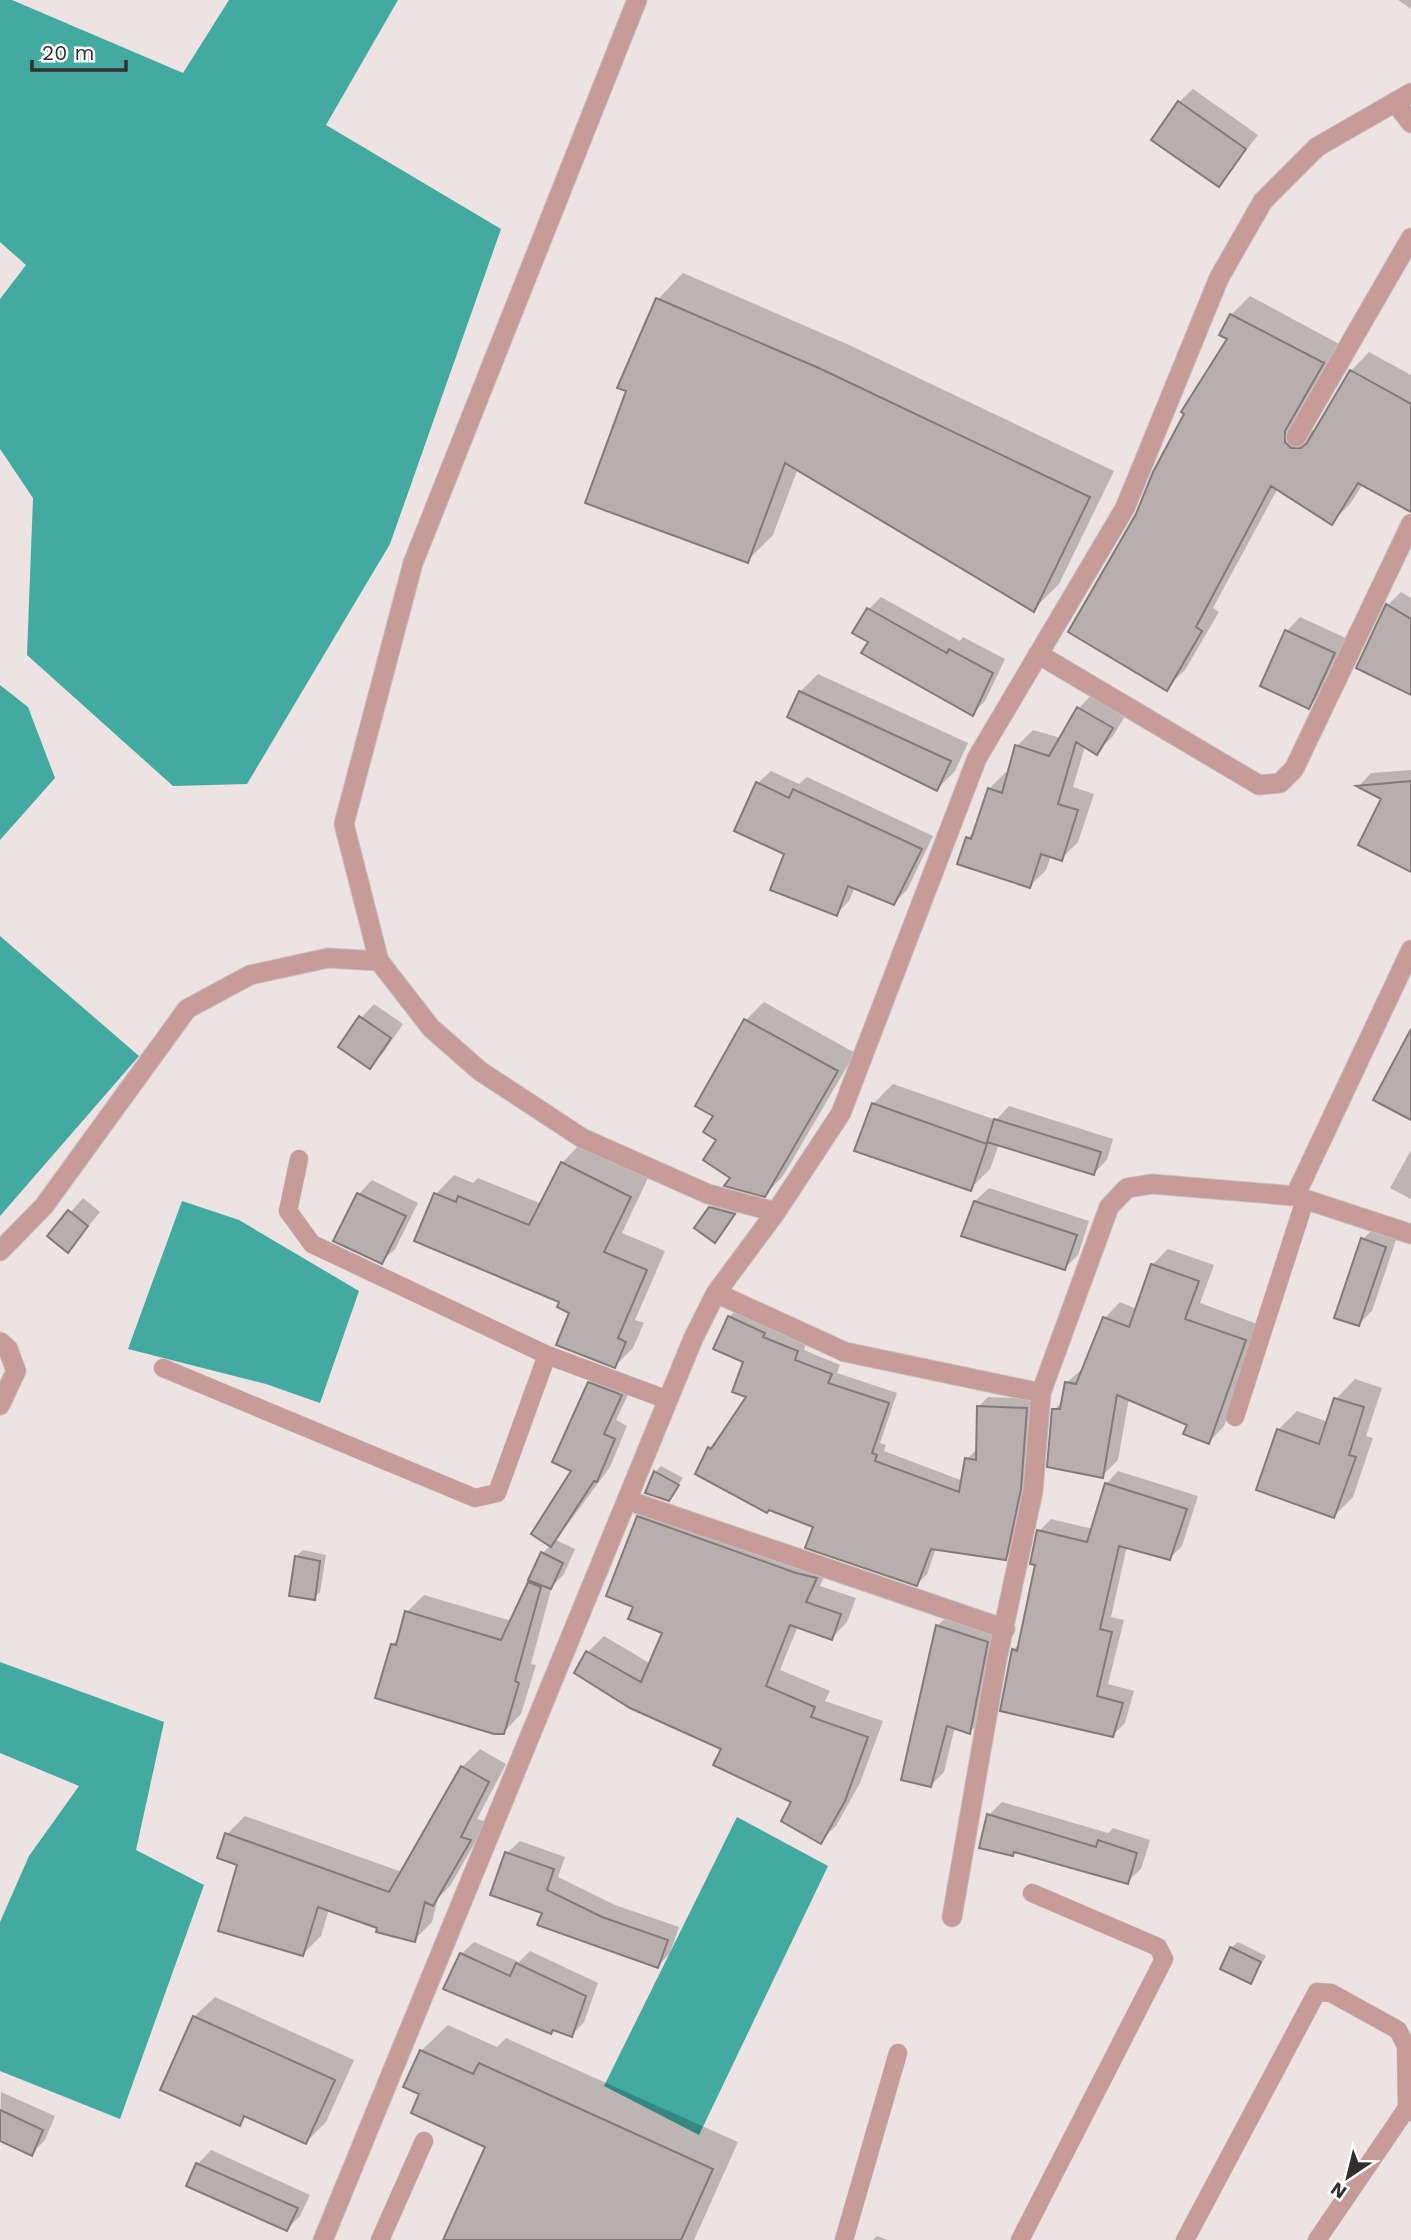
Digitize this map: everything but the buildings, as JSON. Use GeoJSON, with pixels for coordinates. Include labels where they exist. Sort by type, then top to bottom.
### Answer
{"type":"FeatureCollection","features":[{"type":"Feature","properties":{"kind":"street"},"geometry":{"type":"LineString","coordinates":[[637,0],[413,563],[344,824],[379,961],[431,1028],[480,1071],[582,1138],[708,1194],[776,1212]]}},
{"type":"Feature","properties":{"kind":"street"},"geometry":{"type":"LineString","coordinates":[[323,2240],[668,1401],[716,1293],[776,1212],[841,1113],[977,758],[1125,508],[1219,278],[1263,201],[1317,147],[1403,98],[1411,123]]}},
{"type":"Feature","properties":{"kind":"street"},"geometry":{"type":"LineString","coordinates":[[1296,437],[1411,238]]}},
{"type":"Feature","properties":{"kind":"street"},"geometry":{"type":"LineString","coordinates":[[1038,654],[1259,785],[1280,783],[1294,769],[1411,524]]}},
{"type":"Feature","properties":{"kind":"street"},"geometry":{"type":"LineString","coordinates":[[1300,1198],[1411,950]]}},
{"type":"Feature","properties":{"kind":"street"},"geometry":{"type":"LineString","coordinates":[[0,1251],[44,1206],[187,1009],[250,975],[328,958],[379,961]]}},
{"type":"Feature","properties":{"kind":"street"},"geometry":{"type":"LineString","coordinates":[[952,1917],[1033,1491],[1041,1394],[1109,1207],[1127,1188],[1152,1184],[1300,1198],[1411,1234]]}},
{"type":"Feature","properties":{"kind":"street"},"geometry":{"type":"LineString","coordinates":[[716,1293],[845,1352],[1041,1394]]}},
{"type":"Feature","properties":{"kind":"street"},"geometry":{"type":"LineString","coordinates":[[0,1342],[8,1349],[16,1371],[0,1405]]}},
{"type":"Feature","properties":{"kind":"street"},"geometry":{"type":"LineString","coordinates":[[627,1500],[1005,1629]]}},
{"type":"Feature","properties":{"kind":"lane"},"geometry":{"type":"LineString","coordinates":[[299,1159],[288,1211],[312,1244],[547,1355],[668,1401]]}},
{"type":"Feature","properties":{"kind":"lane"},"geometry":{"type":"LineString","coordinates":[[1235,1417],[1300,1198]]}},
{"type":"Feature","properties":{"kind":"lane"},"geometry":{"type":"LineString","coordinates":[[163,1368],[475,1498],[497,1493],[547,1355]]}},
{"type":"Feature","properties":{"kind":"lane"},"geometry":{"type":"LineString","coordinates":[[1020,2240],[1164,1959],[1158,1947],[1031,1892]]}},
{"type":"Feature","properties":{"kind":"lane"},"geometry":{"type":"LineString","coordinates":[[1185,2240],[1317,1992],[1331,1993],[1398,2030],[1406,2046],[1409,2110],[1317,2240]]}},
{"type":"Feature","properties":{"kind":"lane"},"geometry":{"type":"LineString","coordinates":[[844,2240],[898,2053]]}},
{"type":"Feature","properties":{"kind":"lane"},"geometry":{"type":"LineString","coordinates":[[380,2240],[424,2141]]}},
{"type":"Feature","properties":{"kind":"water"},"geometry":{"type":"Polygon","coordinates":[[[0,0],[12,0],[183,73],[229,0],[398,0],[326,125],[501,229],[390,544],[247,784],[173,786],[27,655],[33,498],[0,449],[0,299],[26,265],[0,242],[0,0]]]}},
{"type":"Feature","properties":{"kind":"water"},"geometry":{"type":"Polygon","coordinates":[[[0,685],[28,707],[55,778],[0,840],[0,685]]]}},
{"type":"Feature","properties":{"kind":"water"},"geometry":{"type":"Polygon","coordinates":[[[0,936],[139,1056],[0,1216],[0,936]]]}},
{"type":"Feature","properties":{"kind":"water"},"geometry":{"type":"Polygon","coordinates":[[[182,1201],[239,1220],[359,1291],[320,1403],[266,1384],[128,1349],[182,1201]]]}},
{"type":"Feature","properties":{"kind":"water"},"geometry":{"type":"Polygon","coordinates":[[[0,1662],[164,1722],[136,1850],[204,1885],[120,2119],[0,2071],[0,1922],[29,1856],[79,1786],[0,1753],[0,1662]]]}},
{"type":"Feature","properties":{"kind":"water"},"geometry":{"type":"Polygon","coordinates":[[[737,1817],[828,1866],[699,2135],[604,2086],[737,1817]]]}}]}
